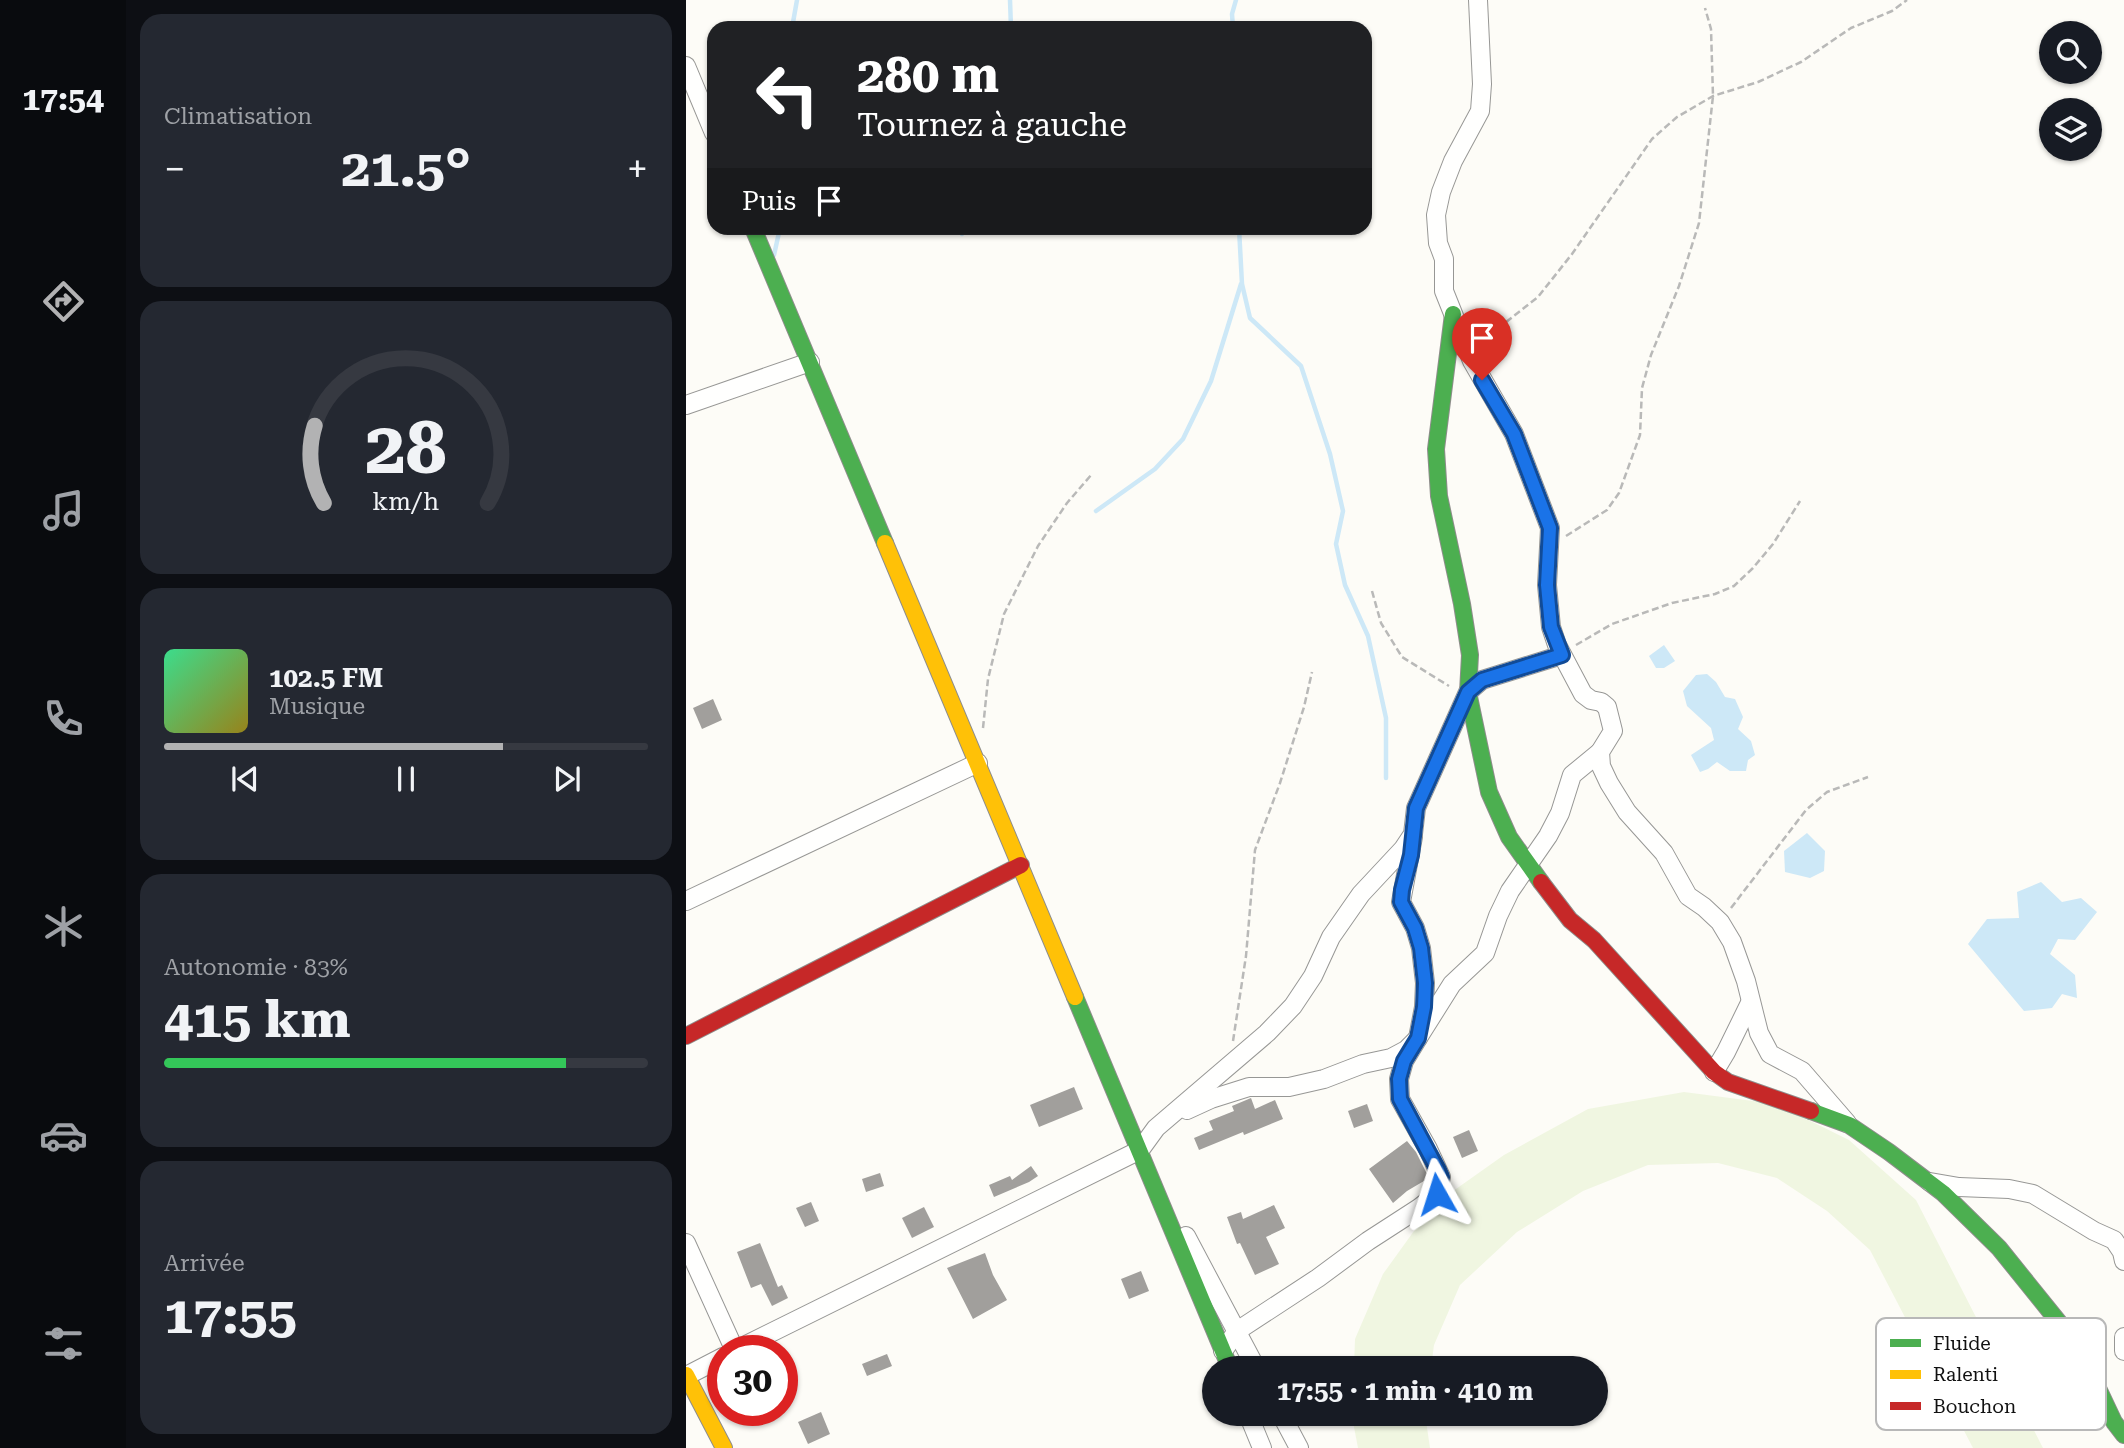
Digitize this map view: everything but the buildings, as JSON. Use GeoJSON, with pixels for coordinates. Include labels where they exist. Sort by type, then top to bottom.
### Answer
{"type":"FeatureCollection","features":[{"type":"Feature","properties":{"kind":"main road"},"geometry":{"type":"LineString","coordinates":[[757,235],[1224,1356]]}},
{"type":"Feature","properties":{"kind":"main road"},"geometry":{"type":"LineString","coordinates":[[1453,314],[1436,449],[1440,496],[1462,604],[1469,655],[1468,692],[1479,751],[1489,792],[1509,837],[1570,920],[1594,940],[1714,1072],[1728,1082],[1849,1125],[1889,1152],[1943,1193],[1998,1248],[2055,1318]]}},
{"type":"Feature","properties":{"kind":"main road"},"geometry":{"type":"LineString","coordinates":[[686,1036],[1021,866]]}},
{"type":"Feature","properties":{"kind":"main road"},"geometry":{"type":"LineString","coordinates":[[686,1376],[724,1448]]}},
{"type":"Feature","properties":{"kind":"main road"},"geometry":{"type":"LineString","coordinates":[[2106,1404],[2124,1435]]}},
{"type":"Feature","properties":{"kind":"street"},"geometry":{"type":"LineString","coordinates":[[1228,1356],[1237,1331],[1437,1194],[1441,1177],[1400,1099],[1399,1079],[1404,1061],[1452,984],[1485,953],[1510,891],[1548,836],[1560,813],[1572,775],[1600,752],[1614,731],[1607,707],[1583,694],[1562,655],[1551,627],[1547,585],[1550,528],[1514,434],[1472,361],[1444,291],[1444,259],[1438,243],[1436,215],[1441,192],[1453,161],[1480,111],[1482,60],[1478,0]]}},
{"type":"Feature","properties":{"kind":"street"},"geometry":{"type":"LineString","coordinates":[[686,68],[707,117]]}},
{"type":"Feature","properties":{"kind":"street"},"geometry":{"type":"LineString","coordinates":[[686,405],[810,362]]}},
{"type":"Feature","properties":{"kind":"street"},"geometry":{"type":"LineString","coordinates":[[1170,1117],[1211,1099],[1249,1087],[1289,1087],[1391,1058],[1406,1051],[1418,1038],[1425,983],[1421,948],[1415,928],[1401,902],[1411,855],[1416,808],[1468,692],[1482,680],[1562,655]]}},
{"type":"Feature","properties":{"kind":"street"},"geometry":{"type":"LineString","coordinates":[[1600,752],[1601,766],[1628,813],[1664,853],[1688,896],[1720,922],[1732,942],[1759,1033],[1770,1054],[1802,1071],[1849,1125]]}},
{"type":"Feature","properties":{"kind":"street"},"geometry":{"type":"LineString","coordinates":[[686,901],[978,763]]}},
{"type":"Feature","properties":{"kind":"street"},"geometry":{"type":"LineString","coordinates":[[766,1335],[1140,1150],[1156,1128],[1266,1033],[1293,1006],[1313,976],[1331,937],[1353,904],[1403,849],[1413,834]]}},
{"type":"Feature","properties":{"kind":"street"},"geometry":{"type":"LineString","coordinates":[[1714,1072],[1750,1003]]}},
{"type":"Feature","properties":{"kind":"street"},"geometry":{"type":"LineString","coordinates":[[1140,1150],[1250,1356]]}},
{"type":"Feature","properties":{"kind":"street"},"geometry":{"type":"LineString","coordinates":[[1929,1182],[1959,1187],[2009,1189],[2033,1194],[2114,1240],[2124,1261]]}},
{"type":"Feature","properties":{"kind":"street"},"geometry":{"type":"LineString","coordinates":[[686,1243],[727,1335]]}},
{"type":"Feature","properties":{"kind":"street"},"geometry":{"type":"LineString","coordinates":[[2124,1336],[2124,1350]]}},
{"type":"Feature","properties":{"kind":"street"},"geometry":{"type":"LineString","coordinates":[[686,1376],[707,1365]]}},
{"type":"Feature","properties":{"kind":"street"},"geometry":{"type":"LineString","coordinates":[[1253,1426],[1262,1448]]}},
{"type":"Feature","properties":{"kind":"street"},"geometry":{"type":"LineString","coordinates":[[1287,1426],[1299,1448]]}},
{"type":"Feature","properties":{"kind":"path"},"geometry":{"type":"LineString","coordinates":[[1472,361],[1492,333],[1538,297],[1572,254],[1652,139],[1677,117],[1713,96],[1758,82],[1801,62],[1851,28],[1892,11],[1907,0]]}},
{"type":"Feature","properties":{"kind":"path"},"geometry":{"type":"LineString","coordinates":[[1549,548],[1607,510],[1619,493],[1640,435],[1642,388],[1651,355],[1679,286],[1699,223],[1713,96],[1712,29],[1705,8]]}},
{"type":"Feature","properties":{"kind":"path"},"geometry":{"type":"LineString","coordinates":[[983,730],[988,679],[1004,614],[1038,547],[1067,503],[1092,474]]}},
{"type":"Feature","properties":{"kind":"path"},"geometry":{"type":"LineString","coordinates":[[1562,655],[1612,624],[1672,603],[1715,594],[1734,586],[1773,544],[1800,501]]}},
{"type":"Feature","properties":{"kind":"path"},"geometry":{"type":"LineString","coordinates":[[1372,591],[1381,623],[1402,657],[1453,689],[1468,692]]}},
{"type":"Feature","properties":{"kind":"path"},"geometry":{"type":"LineString","coordinates":[[1228,1065],[1246,956],[1255,850],[1288,758],[1312,672]]}},
{"type":"Feature","properties":{"kind":"path"},"geometry":{"type":"LineString","coordinates":[[1720,922],[1806,810],[1827,792],[1868,777]]}},
{"type":"Feature","properties":{"kind":"green space"},"geometry":{"type":"Polygon","coordinates":[[[1684,1092],[1776,1104],[1849,1140],[1916,1200],[1976,1318],[1905,1318],[1870,1250],[1827,1211],[1777,1178],[1718,1163],[1648,1165],[1583,1191],[1517,1232],[1460,1285],[1434,1345],[1433,1356],[1354,1356],[1355,1339],[1383,1274],[1432,1206],[1504,1155],[1588,1109],[1684,1092]]]}},
{"type":"Feature","properties":{"kind":"green space"},"geometry":{"type":"Polygon","coordinates":[[[1427,1426],[1430,1448],[1358,1448],[1354,1427],[1427,1426]]]}},
{"type":"Feature","properties":{"kind":"green space"},"geometry":{"type":"Polygon","coordinates":[[[1964,1430],[2034,1430],[2043,1448],[1973,1448],[1964,1430]]]}},
{"type":"Feature","properties":{"kind":"water"},"geometry":{"type":"Polygon","coordinates":[[[1664,645],[1675,661],[1664,668],[1656,668],[1649,656],[1664,645]]]}},
{"type":"Feature","properties":{"kind":"water"},"geometry":{"type":"Polygon","coordinates":[[[1707,674],[1716,682],[1725,697],[1735,699],[1743,717],[1738,729],[1751,741],[1755,755],[1748,760],[1746,771],[1730,771],[1717,762],[1700,772],[1691,755],[1714,740],[1711,728],[1687,706],[1683,691],[1696,675],[1707,674]]]}},
{"type":"Feature","properties":{"kind":"water"},"geometry":{"type":"Polygon","coordinates":[[[1807,833],[1825,851],[1824,871],[1810,878],[1785,872],[1784,851],[1807,833]]]}},
{"type":"Feature","properties":{"kind":"water"},"geometry":{"type":"Polygon","coordinates":[[[2041,882],[2062,902],[2081,898],[2097,912],[2075,940],[2058,939],[2050,954],[2075,975],[2077,998],[2062,994],[2052,1008],[2024,1011],[1968,944],[1987,919],[2019,918],[2017,892],[2041,882]]]}},
{"type":"Feature","properties":{"kind":"waterway"},"geometry":{"type":"LineString","coordinates":[[793,21],[797,0]]}},
{"type":"Feature","properties":{"kind":"waterway"},"geometry":{"type":"LineString","coordinates":[[1010,0],[1011,21]]}},
{"type":"Feature","properties":{"kind":"waterway"},"geometry":{"type":"LineString","coordinates":[[1232,21],[1236,0]]}},
{"type":"Feature","properties":{"kind":"waterway"},"geometry":{"type":"LineString","coordinates":[[774,255],[778,235]]}},
{"type":"Feature","properties":{"kind":"waterway"},"geometry":{"type":"LineString","coordinates":[[1239,235],[1242,284],[1250,318],[1301,366],[1330,454],[1343,511],[1336,544],[1345,585],[1368,636],[1386,718],[1386,778]]}},
{"type":"Feature","properties":{"kind":"waterway"},"geometry":{"type":"LineString","coordinates":[[1096,511],[1155,469],[1183,439],[1211,381],[1241,284]]}},
{"type":"Feature","properties":{"kind":"traffic: fast"},"geometry":{"type":"LineString","coordinates":[[756,235],[885,543]]}},
{"type":"Feature","properties":{"kind":"traffic: fast"},"geometry":{"type":"LineString","coordinates":[[1453,314],[1436,449],[1439,496],[1470,655],[1468,692],[1489,792],[1509,837],[1541,882]]}},
{"type":"Feature","properties":{"kind":"traffic: fast"},"geometry":{"type":"LineString","coordinates":[[1075,997],[1225,1356]]}},
{"type":"Feature","properties":{"kind":"traffic: fast"},"geometry":{"type":"LineString","coordinates":[[1811,1111],[1849,1125],[1943,1193],[1999,1248],[2055,1318]]}},
{"type":"Feature","properties":{"kind":"traffic: fast"},"geometry":{"type":"LineString","coordinates":[[2106,1405],[2124,1435]]}},
{"type":"Feature","properties":{"kind":"traffic: slow"},"geometry":{"type":"LineString","coordinates":[[885,543],[1075,997]]}},
{"type":"Feature","properties":{"kind":"traffic: slow"},"geometry":{"type":"LineString","coordinates":[[686,1375],[724,1448]]}},
{"type":"Feature","properties":{"kind":"traffic: jam"},"geometry":{"type":"LineString","coordinates":[[686,1036],[1021,865]]}},
{"type":"Feature","properties":{"kind":"traffic: jam"},"geometry":{"type":"LineString","coordinates":[[1541,882],[1570,920],[1594,940],[1714,1072],[1728,1082],[1811,1111]]}},
{"type":"Feature","properties":{"kind":"route"},"geometry":{"type":"LineString","coordinates":[[1437,1194],[1441,1177],[1400,1099],[1399,1079],[1404,1061],[1418,1038],[1424,1007],[1425,983],[1421,948],[1415,928],[1401,902],[1411,855],[1416,808],[1468,692],[1482,680],[1562,655],[1551,627],[1547,585],[1550,528],[1514,434],[1482,380]]}}]}
